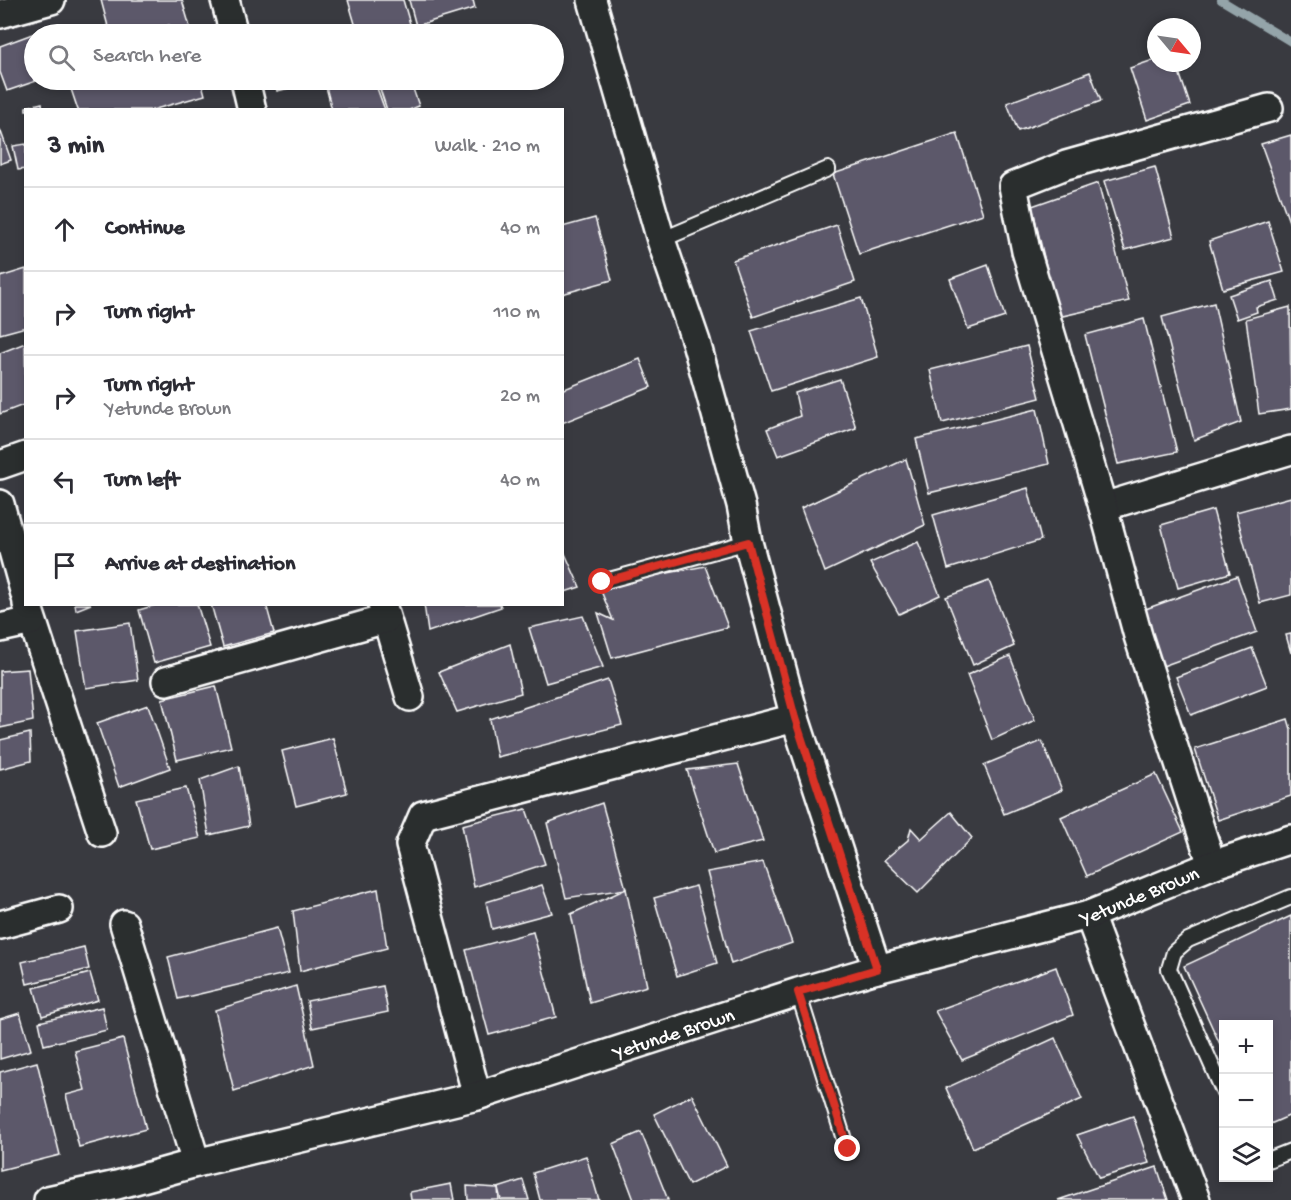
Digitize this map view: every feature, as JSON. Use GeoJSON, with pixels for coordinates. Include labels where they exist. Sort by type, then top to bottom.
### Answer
{"type":"FeatureCollection","features":[{"type":"Feature","properties":{"kind":"street"},"geometry":{"type":"LineString","coordinates":[[0,14],[51,0]]}},
{"type":"Feature","properties":{"kind":"street"},"geometry":{"type":"LineString","coordinates":[[225,0],[231,24]]}},
{"type":"Feature","properties":{"kind":"street"},"geometry":{"type":"LineString","coordinates":[[592,0],[661,240],[696,342],[741,505],[748,542],[795,718],[877,969]]}},
{"type":"Feature","properties":{"kind":"street"},"geometry":{"type":"LineString","coordinates":[[247,90],[252,108]]}},
{"type":"Feature","properties":{"kind":"street"},"geometry":{"type":"LineString","coordinates":[[1212,865],[1138,636],[1103,507],[1026,251],[1013,186],[1066,165],[1269,108]]}},
{"type":"Feature","properties":{"kind":"street"},"geometry":{"type":"LineString","coordinates":[[1103,507],[1291,450]]}},
{"type":"Feature","properties":{"kind":"street"},"geometry":{"type":"LineString","coordinates":[[0,465],[24,457]]}},
{"type":"Feature","properties":{"kind":"street"},"geometry":{"type":"LineString","coordinates":[[0,504],[24,593]]}},
{"type":"Feature","properties":{"kind":"street"},"geometry":{"type":"LineString","coordinates":[[0,628],[28,608],[102,833]]}},
{"type":"Feature","properties":{"kind":"street"},"geometry":{"type":"LineString","coordinates":[[166,681],[384,612],[410,697]]}},
{"type":"Feature","properties":{"kind":"street"},"geometry":{"type":"LineString","coordinates":[[477,1096],[410,845],[423,815],[795,718]]}},
{"type":"Feature","properties":{"kind":"street","name":"Yetunde Brown"},"geometry":{"type":"LineString","coordinates":[[48,1200],[118,1192],[195,1163],[477,1096],[798,992],[877,969],[1089,915],[1212,865],[1291,839]]}},
{"type":"Feature","properties":{"kind":"street"},"geometry":{"type":"LineString","coordinates":[[0,925],[59,909]]}},
{"type":"Feature","properties":{"kind":"street"},"geometry":{"type":"LineString","coordinates":[[1089,915],[1196,1200]]}},
{"type":"Feature","properties":{"kind":"street"},"geometry":{"type":"LineString","coordinates":[[124,924],[195,1163]]}},
{"type":"Feature","properties":{"kind":"lane"},"geometry":{"type":"LineString","coordinates":[[661,240],[828,169]]}},
{"type":"Feature","properties":{"kind":"lane"},"geometry":{"type":"LineString","coordinates":[[602,582],[748,542]]}},
{"type":"Feature","properties":{"kind":"lane"},"geometry":{"type":"LineString","coordinates":[[1219,1082],[1169,969],[1174,952],[1188,940],[1291,897]]}},
{"type":"Feature","properties":{"kind":"lane"},"geometry":{"type":"LineString","coordinates":[[798,992],[848,1149]]}},
{"type":"Feature","properties":{"kind":"lane"},"geometry":{"type":"LineString","coordinates":[[1273,1159],[1291,1151]]}},
{"type":"Feature","properties":{"kind":"building"},"geometry":{"type":"Polygon","coordinates":[[[101,0],[182,0],[189,24],[107,24],[101,0]]]}},
{"type":"Feature","properties":{"kind":"building"},"geometry":{"type":"Polygon","coordinates":[[[348,0],[403,0],[410,24],[355,24],[348,0]]]}},
{"type":"Feature","properties":{"kind":"building"},"geometry":{"type":"Polygon","coordinates":[[[409,0],[473,0],[475,8],[423,24],[415,24],[409,0]]]}},
{"type":"Feature","properties":{"kind":"building"},"geometry":{"type":"Polygon","coordinates":[[[24,37],[24,85],[7,91],[0,72],[0,46],[24,37]]]}},
{"type":"Feature","properties":{"kind":"building"},"geometry":{"type":"Polygon","coordinates":[[[1147,62],[1147,72],[1179,72],[1190,105],[1147,120],[1130,68],[1147,62]]]}},
{"type":"Feature","properties":{"kind":"building"},"geometry":{"type":"Polygon","coordinates":[[[1090,72],[1101,101],[1018,131],[1007,103],[1090,72]]]}},
{"type":"Feature","properties":{"kind":"building"},"geometry":{"type":"Polygon","coordinates":[[[71,90],[204,90],[205,95],[159,108],[77,108],[71,90]]]}},
{"type":"Feature","properties":{"kind":"building"},"geometry":{"type":"Polygon","coordinates":[[[327,90],[378,90],[384,108],[331,108],[327,90]]]}},
{"type":"Feature","properties":{"kind":"building"},"geometry":{"type":"Polygon","coordinates":[[[380,90],[413,90],[419,106],[414,108],[386,108],[380,90]]]}},
{"type":"Feature","properties":{"kind":"building"},"geometry":{"type":"Polygon","coordinates":[[[42,103],[43,108],[26,108],[42,103]]]}},
{"type":"Feature","properties":{"kind":"building"},"geometry":{"type":"Polygon","coordinates":[[[0,129],[11,160],[0,164],[0,129]]]}},
{"type":"Feature","properties":{"kind":"building"},"geometry":{"type":"Polygon","coordinates":[[[957,133],[983,214],[859,254],[833,174],[957,133]]]}},
{"type":"Feature","properties":{"kind":"building"},"geometry":{"type":"Polygon","coordinates":[[[1291,135],[1291,227],[1261,144],[1291,135]]]}},
{"type":"Feature","properties":{"kind":"building"},"geometry":{"type":"Polygon","coordinates":[[[24,144],[24,169],[18,170],[13,146],[24,144]]]}},
{"type":"Feature","properties":{"kind":"building"},"geometry":{"type":"Polygon","coordinates":[[[1155,167],[1174,237],[1125,250],[1104,181],[1155,167]]]}},
{"type":"Feature","properties":{"kind":"building"},"geometry":{"type":"Polygon","coordinates":[[[1098,183],[1129,301],[1058,317],[1032,206],[1098,183]]]}},
{"type":"Feature","properties":{"kind":"building"},"geometry":{"type":"Polygon","coordinates":[[[595,218],[612,280],[564,293],[564,226],[595,218]]]}},
{"type":"Feature","properties":{"kind":"building"},"geometry":{"type":"Polygon","coordinates":[[[1268,221],[1284,272],[1223,289],[1209,241],[1268,221]]]}},
{"type":"Feature","properties":{"kind":"building"},"geometry":{"type":"Polygon","coordinates":[[[837,225],[855,282],[753,317],[733,260],[837,225]]]}},
{"type":"Feature","properties":{"kind":"building"},"geometry":{"type":"Polygon","coordinates":[[[988,265],[1005,317],[968,329],[950,279],[988,265]]]}},
{"type":"Feature","properties":{"kind":"building"},"geometry":{"type":"Polygon","coordinates":[[[24,270],[24,328],[0,334],[0,277],[24,270]]]}},
{"type":"Feature","properties":{"kind":"building"},"geometry":{"type":"Polygon","coordinates":[[[1272,281],[1278,300],[1256,307],[1257,312],[1237,319],[1229,295],[1272,281]]]}},
{"type":"Feature","properties":{"kind":"building"},"geometry":{"type":"Polygon","coordinates":[[[861,298],[878,357],[771,391],[751,331],[861,298]]]}},
{"type":"Feature","properties":{"kind":"building"},"geometry":{"type":"Polygon","coordinates":[[[1214,303],[1241,422],[1194,440],[1162,317],[1214,303]]]}},
{"type":"Feature","properties":{"kind":"building"},"geometry":{"type":"Polygon","coordinates":[[[1290,307],[1291,409],[1259,414],[1246,319],[1290,307]]]}},
{"type":"Feature","properties":{"kind":"building"},"geometry":{"type":"Polygon","coordinates":[[[1144,319],[1177,452],[1118,464],[1085,335],[1144,319]]]}},
{"type":"Feature","properties":{"kind":"building"},"geometry":{"type":"Polygon","coordinates":[[[24,343],[24,405],[0,414],[0,353],[24,343]]]}},
{"type":"Feature","properties":{"kind":"building"},"geometry":{"type":"Polygon","coordinates":[[[1027,346],[1040,398],[942,423],[930,370],[1027,346]]]}},
{"type":"Feature","properties":{"kind":"building"},"geometry":{"type":"Polygon","coordinates":[[[640,359],[651,387],[564,422],[564,389],[640,359]]]}},
{"type":"Feature","properties":{"kind":"building"},"geometry":{"type":"Polygon","coordinates":[[[840,379],[856,428],[778,456],[767,429],[800,416],[795,393],[840,379]]]}},
{"type":"Feature","properties":{"kind":"building"},"geometry":{"type":"Polygon","coordinates":[[[1037,409],[1049,464],[929,493],[916,439],[1037,409]]]}},
{"type":"Feature","properties":{"kind":"building"},"geometry":{"type":"Polygon","coordinates":[[[906,459],[925,525],[825,572],[801,508],[906,459]]]}},
{"type":"Feature","properties":{"kind":"building"},"geometry":{"type":"Polygon","coordinates":[[[1028,488],[1041,540],[948,569],[933,515],[1028,488]]]}},
{"type":"Feature","properties":{"kind":"building"},"geometry":{"type":"Polygon","coordinates":[[[1291,497],[1291,595],[1260,603],[1236,512],[1291,497]]]}},
{"type":"Feature","properties":{"kind":"building"},"geometry":{"type":"Polygon","coordinates":[[[1213,510],[1230,573],[1178,588],[1161,525],[1213,510]]]}},
{"type":"Feature","properties":{"kind":"building"},"geometry":{"type":"Polygon","coordinates":[[[918,542],[940,595],[899,614],[870,563],[918,542]]]}},
{"type":"Feature","properties":{"kind":"building"},"geometry":{"type":"Polygon","coordinates":[[[564,551],[580,587],[564,592],[564,551]]]}},
{"type":"Feature","properties":{"kind":"building"},"geometry":{"type":"Polygon","coordinates":[[[705,566],[728,627],[612,658],[598,613],[613,620],[599,586],[705,566]]]}},
{"type":"Feature","properties":{"kind":"building"},"geometry":{"type":"Polygon","coordinates":[[[1237,576],[1257,632],[1160,667],[1140,611],[1237,576]]]}},
{"type":"Feature","properties":{"kind":"building"},"geometry":{"type":"Polygon","coordinates":[[[989,581],[1014,646],[973,665],[946,597],[989,581]]]}},
{"type":"Feature","properties":{"kind":"building"},"geometry":{"type":"Polygon","coordinates":[[[152,606],[198,606],[210,647],[154,663],[139,610],[152,606]]]}},
{"type":"Feature","properties":{"kind":"building"},"geometry":{"type":"Polygon","coordinates":[[[212,606],[267,606],[274,633],[223,647],[212,606]]]}},
{"type":"Feature","properties":{"kind":"building"},"geometry":{"type":"Polygon","coordinates":[[[424,606],[501,606],[501,607],[428,632],[424,606]]]}},
{"type":"Feature","properties":{"kind":"building"},"geometry":{"type":"Polygon","coordinates":[[[583,616],[603,667],[546,683],[529,628],[583,616]]]}},
{"type":"Feature","properties":{"kind":"building"},"geometry":{"type":"Polygon","coordinates":[[[130,623],[138,680],[86,688],[77,631],[130,623]]]}},
{"type":"Feature","properties":{"kind":"building"},"geometry":{"type":"Polygon","coordinates":[[[1291,634],[1291,653],[1286,635],[1291,634]]]}},
{"type":"Feature","properties":{"kind":"building"},"geometry":{"type":"Polygon","coordinates":[[[510,644],[521,693],[457,712],[439,672],[510,644]]]}},
{"type":"Feature","properties":{"kind":"building"},"geometry":{"type":"Polygon","coordinates":[[[1252,648],[1267,686],[1191,715],[1176,677],[1252,648]]]}},
{"type":"Feature","properties":{"kind":"building"},"geometry":{"type":"Polygon","coordinates":[[[1010,656],[1035,720],[992,740],[967,675],[1010,656]]]}},
{"type":"Feature","properties":{"kind":"building"},"geometry":{"type":"Polygon","coordinates":[[[28,669],[33,721],[0,728],[0,671],[28,669]]]}},
{"type":"Feature","properties":{"kind":"building"},"geometry":{"type":"Polygon","coordinates":[[[608,680],[622,725],[497,757],[490,719],[608,680]]]}},
{"type":"Feature","properties":{"kind":"building"},"geometry":{"type":"Polygon","coordinates":[[[216,686],[231,747],[177,760],[162,699],[216,686]]]}},
{"type":"Feature","properties":{"kind":"building"},"geometry":{"type":"Polygon","coordinates":[[[148,705],[170,768],[119,787],[97,723],[148,705]]]}},
{"type":"Feature","properties":{"kind":"building"},"geometry":{"type":"Polygon","coordinates":[[[1288,719],[1291,729],[1291,796],[1218,820],[1195,749],[1288,719]]]}},
{"type":"Feature","properties":{"kind":"building"},"geometry":{"type":"Polygon","coordinates":[[[30,733],[31,761],[0,769],[0,740],[30,733]]]}},
{"type":"Feature","properties":{"kind":"building"},"geometry":{"type":"Polygon","coordinates":[[[333,738],[347,793],[296,806],[282,751],[333,738]]]}},
{"type":"Feature","properties":{"kind":"building"},"geometry":{"type":"Polygon","coordinates":[[[1042,741],[1062,790],[1004,814],[984,765],[1042,741]]]}},
{"type":"Feature","properties":{"kind":"building"},"geometry":{"type":"Polygon","coordinates":[[[738,764],[763,841],[714,853],[687,770],[738,764]]]}},
{"type":"Feature","properties":{"kind":"building"},"geometry":{"type":"Polygon","coordinates":[[[239,766],[249,826],[209,835],[200,780],[239,766]]]}},
{"type":"Feature","properties":{"kind":"building"},"geometry":{"type":"Polygon","coordinates":[[[1156,774],[1183,832],[1087,876],[1061,817],[1156,774]]]}},
{"type":"Feature","properties":{"kind":"building"},"geometry":{"type":"Polygon","coordinates":[[[186,788],[200,838],[150,849],[136,799],[186,788]]]}},
{"type":"Feature","properties":{"kind":"building"},"geometry":{"type":"Polygon","coordinates":[[[602,803],[626,889],[566,898],[547,823],[602,803]]]}},
{"type":"Feature","properties":{"kind":"building"},"geometry":{"type":"Polygon","coordinates":[[[526,809],[545,864],[474,887],[462,825],[526,809]]]}},
{"type":"Feature","properties":{"kind":"building"},"geometry":{"type":"Polygon","coordinates":[[[951,812],[972,838],[918,893],[884,860],[908,840],[911,828],[921,839],[951,812]]]}},
{"type":"Feature","properties":{"kind":"building"},"geometry":{"type":"Polygon","coordinates":[[[763,862],[792,943],[731,964],[707,872],[763,862]]]}},
{"type":"Feature","properties":{"kind":"building"},"geometry":{"type":"Polygon","coordinates":[[[542,885],[552,913],[492,929],[486,902],[542,885]]]}},
{"type":"Feature","properties":{"kind":"building"},"geometry":{"type":"Polygon","coordinates":[[[696,886],[717,963],[677,976],[654,898],[696,886]]]}},
{"type":"Feature","properties":{"kind":"building"},"geometry":{"type":"Polygon","coordinates":[[[378,889],[387,948],[300,971],[293,911],[378,889]]]}},
{"type":"Feature","properties":{"kind":"building"},"geometry":{"type":"Polygon","coordinates":[[[626,889],[647,986],[590,1003],[571,914],[626,889]]]}},
{"type":"Feature","properties":{"kind":"building"},"geometry":{"type":"Polygon","coordinates":[[[1291,916],[1291,1115],[1273,1123],[1273,1020],[1219,1020],[1219,1042],[1184,966],[1291,916]]]}},
{"type":"Feature","properties":{"kind":"building"},"geometry":{"type":"Polygon","coordinates":[[[277,928],[289,973],[178,999],[168,957],[277,928]]]}},
{"type":"Feature","properties":{"kind":"building"},"geometry":{"type":"Polygon","coordinates":[[[533,932],[556,1017],[489,1035],[466,950],[533,932]]]}},
{"type":"Feature","properties":{"kind":"building"},"geometry":{"type":"Polygon","coordinates":[[[84,947],[89,969],[27,984],[22,962],[84,947]]]}},
{"type":"Feature","properties":{"kind":"building"},"geometry":{"type":"Polygon","coordinates":[[[1056,967],[1073,1015],[962,1060],[935,1011],[1056,967]]]}},
{"type":"Feature","properties":{"kind":"building"},"geometry":{"type":"Polygon","coordinates":[[[90,973],[98,1000],[42,1016],[34,988],[90,973]]]}},
{"type":"Feature","properties":{"kind":"building"},"geometry":{"type":"Polygon","coordinates":[[[296,986],[314,1065],[234,1091],[215,1010],[296,986]]]}},
{"type":"Feature","properties":{"kind":"building"},"geometry":{"type":"Polygon","coordinates":[[[383,986],[388,1012],[312,1028],[307,1001],[383,986]]]}},
{"type":"Feature","properties":{"kind":"building"},"geometry":{"type":"Polygon","coordinates":[[[102,1007],[107,1030],[44,1045],[39,1022],[102,1007]]]}},
{"type":"Feature","properties":{"kind":"building"},"geometry":{"type":"Polygon","coordinates":[[[20,1013],[31,1050],[0,1059],[0,1019],[20,1013]]]}},
{"type":"Feature","properties":{"kind":"building"},"geometry":{"type":"Polygon","coordinates":[[[1055,1038],[1082,1099],[973,1148],[946,1088],[1055,1038]]]}},
{"type":"Feature","properties":{"kind":"building"},"geometry":{"type":"Polygon","coordinates":[[[123,1039],[146,1129],[79,1147],[66,1095],[85,1090],[75,1051],[123,1039]]]}},
{"type":"Feature","properties":{"kind":"building"},"geometry":{"type":"Polygon","coordinates":[[[37,1062],[60,1155],[0,1170],[0,1072],[37,1062]]]}},
{"type":"Feature","properties":{"kind":"building"},"geometry":{"type":"Polygon","coordinates":[[[692,1095],[727,1166],[689,1185],[654,1114],[692,1095]]]}},
{"type":"Feature","properties":{"kind":"building"},"geometry":{"type":"Polygon","coordinates":[[[1133,1116],[1149,1163],[1099,1178],[1077,1135],[1133,1116]]]}},
{"type":"Feature","properties":{"kind":"building"},"geometry":{"type":"Polygon","coordinates":[[[641,1132],[668,1200],[634,1200],[613,1144],[641,1132]]]}},
{"type":"Feature","properties":{"kind":"building"},"geometry":{"type":"Polygon","coordinates":[[[586,1156],[599,1200],[540,1200],[533,1173],[586,1156]]]}},
{"type":"Feature","properties":{"kind":"building"},"geometry":{"type":"Polygon","coordinates":[[[1157,1167],[1168,1200],[1058,1200],[1157,1167]]]}},
{"type":"Feature","properties":{"kind":"building"},"geometry":{"type":"Polygon","coordinates":[[[523,1180],[529,1200],[501,1200],[498,1188],[523,1180]]]}},
{"type":"Feature","properties":{"kind":"building"},"geometry":{"type":"Polygon","coordinates":[[[451,1184],[454,1200],[411,1200],[410,1192],[451,1184]]]}},
{"type":"Feature","properties":{"kind":"building"},"geometry":{"type":"Polygon","coordinates":[[[467,1186],[498,1188],[499,1200],[468,1200],[467,1186]]]}},
{"type":"Feature","properties":{"kind":"waterway"},"geometry":{"type":"LineString","coordinates":[[1221,0],[1291,42]]}},
{"type":"Feature","properties":{"kind":"route"},"geometry":{"type":"LineString","coordinates":[[602,582],[748,542],[795,718],[877,969],[798,992],[848,1149]]}}]}
